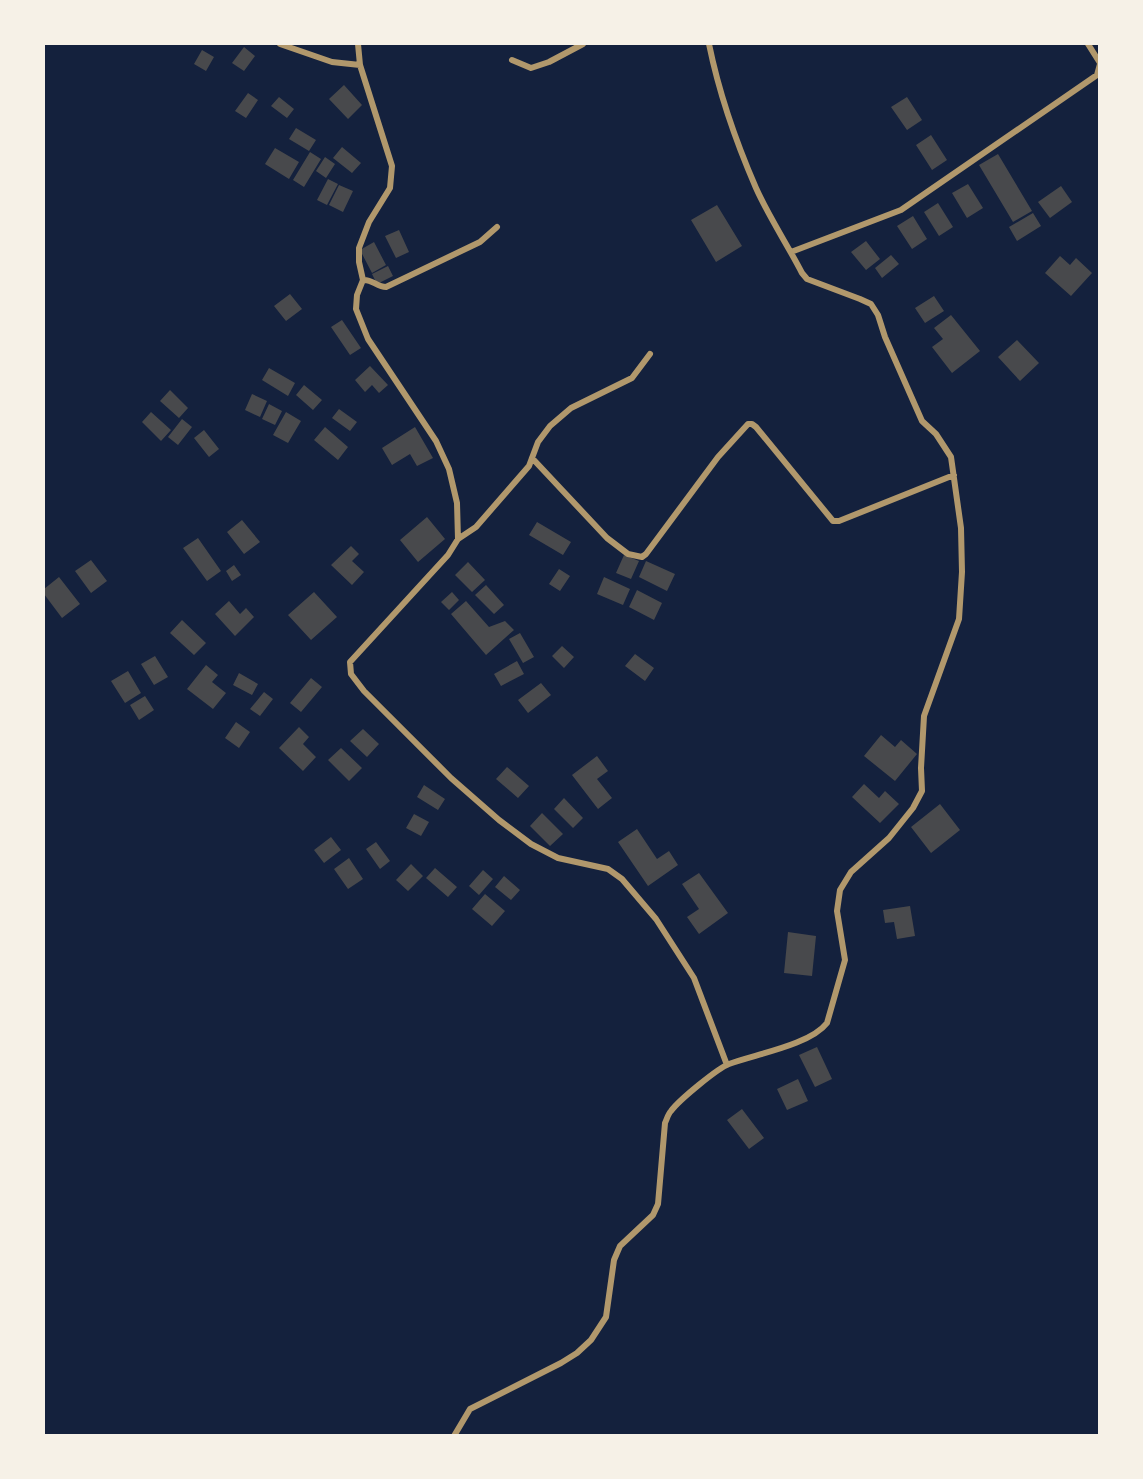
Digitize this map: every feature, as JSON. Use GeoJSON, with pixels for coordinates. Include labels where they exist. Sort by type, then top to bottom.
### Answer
{"type":"FeatureCollection","features":[{"type":"Feature","properties":{"kind":"street"},"geometry":{"type":"LineString","coordinates":[[280,44],[332,62],[360,66]]}},
{"type":"Feature","properties":{"kind":"street"},"geometry":{"type":"LineString","coordinates":[[358,44],[360,66],[392,166],[390,188],[369,222],[359,248],[363,280],[357,295],[356,309],[368,339],[436,441],[449,469],[457,503],[458,538]]}},
{"type":"Feature","properties":{"kind":"street"},"geometry":{"type":"LineString","coordinates":[[512,60],[531,68],[549,62],[583,44]]}},
{"type":"Feature","properties":{"kind":"street"},"geometry":{"type":"LineString","coordinates":[[454,1436],[470,1410],[577,1353],[600,1328],[606,1317],[614,1260],[620,1246],[653,1215],[658,1204],[665,1123],[670,1112],[679,1102],[727,1065],[806,1038],[821,1031],[827,1023],[845,960],[837,911],[840,890],[851,872],[889,838],[913,808],[922,791],[924,716],[958,619],[962,572],[961,528],[951,457],[936,434],[922,421],[885,337],[878,315],[871,304],[807,279],[791,252],[757,190],[742,155],[716,77],[709,44]]}},
{"type":"Feature","properties":{"kind":"street"},"geometry":{"type":"LineString","coordinates":[[791,252],[901,210],[1097,75],[1100,63],[1088,44]]}},
{"type":"Feature","properties":{"kind":"street"},"geometry":{"type":"LineString","coordinates":[[363,280],[386,287],[480,242],[497,227]]}},
{"type":"Feature","properties":{"kind":"street"},"geometry":{"type":"LineString","coordinates":[[650,354],[632,378],[563,414],[542,436],[529,466],[476,527],[458,538],[448,555],[350,662],[351,674],[389,718],[450,778],[499,820],[531,844],[558,858],[608,869],[622,879],[656,919],[694,978],[727,1065]]}},
{"type":"Feature","properties":{"kind":"street"},"geometry":{"type":"LineString","coordinates":[[531,458],[608,538],[628,554],[642,557],[718,457],[748,424],[756,427],[833,521],[839,521],[954,475]]}},
{"type":"Feature","properties":{"kind":"building"},"geometry":{"type":"Polygon","coordinates":[[[244,47],[255,56],[244,71],[232,63],[244,47]]]}},
{"type":"Feature","properties":{"kind":"building"},"geometry":{"type":"Polygon","coordinates":[[[202,50],[214,57],[206,71],[194,64],[202,50]]]}},
{"type":"Feature","properties":{"kind":"building"},"geometry":{"type":"Polygon","coordinates":[[[344,85],[362,105],[348,119],[329,99],[344,85]]]}},
{"type":"Feature","properties":{"kind":"building"},"geometry":{"type":"Polygon","coordinates":[[[248,93],[258,100],[246,118],[235,111],[248,93]]]}},
{"type":"Feature","properties":{"kind":"building"},"geometry":{"type":"Polygon","coordinates":[[[279,97],[294,109],[287,118],[271,106],[279,97]]]}},
{"type":"Feature","properties":{"kind":"building"},"geometry":{"type":"Polygon","coordinates":[[[907,97],[922,120],[907,130],[891,107],[907,97]]]}},
{"type":"Feature","properties":{"kind":"building"},"geometry":{"type":"Polygon","coordinates":[[[296,128],[316,140],[309,151],[289,139],[296,128]]]}},
{"type":"Feature","properties":{"kind":"building"},"geometry":{"type":"Polygon","coordinates":[[[931,135],[947,160],[932,170],[916,145],[931,135]]]}},
{"type":"Feature","properties":{"kind":"building"},"geometry":{"type":"Polygon","coordinates":[[[342,147],[361,163],[352,173],[333,158],[342,147]]]}},
{"type":"Feature","properties":{"kind":"building"},"geometry":{"type":"Polygon","coordinates":[[[275,148],[299,162],[289,179],[265,164],[275,148]]]}},
{"type":"Feature","properties":{"kind":"building"},"geometry":{"type":"Polygon","coordinates":[[[310,152],[321,159],[304,187],[293,180],[310,152]]]}},
{"type":"Feature","properties":{"kind":"building"},"geometry":{"type":"Polygon","coordinates":[[[998,154],[1032,211],[1013,222],[979,165],[998,154]]]}},
{"type":"Feature","properties":{"kind":"building"},"geometry":{"type":"Polygon","coordinates":[[[325,157],[335,164],[326,178],[316,171],[325,157]]]}},
{"type":"Feature","properties":{"kind":"building"},"geometry":{"type":"Polygon","coordinates":[[[328,179],[338,184],[327,205],[317,200],[328,179]]]}},
{"type":"Feature","properties":{"kind":"building"},"geometry":{"type":"Polygon","coordinates":[[[968,184],[983,208],[967,218],[952,193],[968,184]]]}},
{"type":"Feature","properties":{"kind":"building"},"geometry":{"type":"Polygon","coordinates":[[[339,185],[353,191],[343,212],[329,205],[339,185]]]}},
{"type":"Feature","properties":{"kind":"building"},"geometry":{"type":"Polygon","coordinates":[[[1061,186],[1072,202],[1050,218],[1038,202],[1061,186]]]}},
{"type":"Feature","properties":{"kind":"building"},"geometry":{"type":"Polygon","coordinates":[[[938,203],[953,227],[939,236],[924,212],[938,203]]]}},
{"type":"Feature","properties":{"kind":"building"},"geometry":{"type":"Polygon","coordinates":[[[717,205],[742,246],[716,262],[691,220],[717,205]]]}},
{"type":"Feature","properties":{"kind":"building"},"geometry":{"type":"Polygon","coordinates":[[[1033,213],[1041,226],[1017,241],[1009,227],[1033,213]]]}},
{"type":"Feature","properties":{"kind":"building"},"geometry":{"type":"Polygon","coordinates":[[[913,216],[927,239],[912,249],[897,226],[913,216]]]}},
{"type":"Feature","properties":{"kind":"building"},"geometry":{"type":"Polygon","coordinates":[[[399,230],[409,252],[396,258],[385,236],[399,230]]]}},
{"type":"Feature","properties":{"kind":"building"},"geometry":{"type":"Polygon","coordinates":[[[866,241],[880,259],[866,270],[851,252],[866,241]]]}},
{"type":"Feature","properties":{"kind":"building"},"geometry":{"type":"Polygon","coordinates":[[[374,242],[386,265],[372,273],[360,250],[374,242]]]}},
{"type":"Feature","properties":{"kind":"building"},"geometry":{"type":"Polygon","coordinates":[[[891,255],[899,264],[882,278],[875,268],[891,255]]]}},
{"type":"Feature","properties":{"kind":"building"},"geometry":{"type":"Polygon","coordinates":[[[1060,256],[1070,265],[1076,258],[1092,273],[1071,296],[1045,273],[1060,256]]]}},
{"type":"Feature","properties":{"kind":"building"},"geometry":{"type":"Polygon","coordinates":[[[388,266],[393,276],[377,284],[372,274],[388,266]]]}},
{"type":"Feature","properties":{"kind":"building"},"geometry":{"type":"Polygon","coordinates":[[[290,294],[302,309],[286,321],[274,306],[290,294]]]}},
{"type":"Feature","properties":{"kind":"building"},"geometry":{"type":"Polygon","coordinates":[[[934,296],[944,311],[925,323],[915,308],[934,296]]]}},
{"type":"Feature","properties":{"kind":"building"},"geometry":{"type":"Polygon","coordinates":[[[951,315],[980,351],[952,373],[932,347],[943,339],[934,328],[951,315]]]}},
{"type":"Feature","properties":{"kind":"building"},"geometry":{"type":"Polygon","coordinates":[[[342,320],[361,348],[350,355],[331,327],[342,320]]]}},
{"type":"Feature","properties":{"kind":"building"},"geometry":{"type":"Polygon","coordinates":[[[1017,340],[1039,363],[1020,381],[998,357],[1017,340]]]}},
{"type":"Feature","properties":{"kind":"building"},"geometry":{"type":"Polygon","coordinates":[[[370,366],[388,385],[379,393],[372,385],[365,392],[355,380],[370,366]]]}},
{"type":"Feature","properties":{"kind":"building"},"geometry":{"type":"Polygon","coordinates":[[[269,368],[295,383],[288,396],[262,380],[269,368]]]}},
{"type":"Feature","properties":{"kind":"building"},"geometry":{"type":"Polygon","coordinates":[[[304,385],[322,400],[313,410],[296,395],[304,385]]]}},
{"type":"Feature","properties":{"kind":"building"},"geometry":{"type":"Polygon","coordinates":[[[170,390],[188,408],[179,418],[160,401],[170,390]]]}},
{"type":"Feature","properties":{"kind":"building"},"geometry":{"type":"Polygon","coordinates":[[[252,394],[267,401],[260,417],[245,410],[252,394]]]}},
{"type":"Feature","properties":{"kind":"building"},"geometry":{"type":"Polygon","coordinates":[[[269,404],[282,411],[275,425],[262,419],[269,404]]]}},
{"type":"Feature","properties":{"kind":"building"},"geometry":{"type":"Polygon","coordinates":[[[339,409],[357,422],[350,431],[332,418],[339,409]]]}},
{"type":"Feature","properties":{"kind":"building"},"geometry":{"type":"Polygon","coordinates":[[[151,412],[171,430],[161,441],[142,422],[151,412]]]}},
{"type":"Feature","properties":{"kind":"building"},"geometry":{"type":"Polygon","coordinates":[[[286,412],[301,421],[288,443],[273,435],[286,412]]]}},
{"type":"Feature","properties":{"kind":"building"},"geometry":{"type":"Polygon","coordinates":[[[182,419],[192,427],[178,445],[168,437],[182,419]]]}},
{"type":"Feature","properties":{"kind":"building"},"geometry":{"type":"Polygon","coordinates":[[[325,427],[348,447],[338,460],[314,440],[325,427]]]}},
{"type":"Feature","properties":{"kind":"building"},"geometry":{"type":"Polygon","coordinates":[[[415,427],[433,458],[417,466],[410,454],[392,465],[382,448],[415,427]]]}},
{"type":"Feature","properties":{"kind":"building"},"geometry":{"type":"Polygon","coordinates":[[[204,430],[219,449],[209,457],[194,438],[204,430]]]}},
{"type":"Feature","properties":{"kind":"building"},"geometry":{"type":"Polygon","coordinates":[[[427,517],[445,539],[418,562],[400,540],[427,517]]]}},
{"type":"Feature","properties":{"kind":"building"},"geometry":{"type":"Polygon","coordinates":[[[242,520],[260,542],[244,554],[227,532],[242,520]]]}},
{"type":"Feature","properties":{"kind":"building"},"geometry":{"type":"Polygon","coordinates":[[[537,522],[571,542],[563,555],[529,535],[537,522]]]}},
{"type":"Feature","properties":{"kind":"building"},"geometry":{"type":"Polygon","coordinates":[[[198,538],[221,571],[207,581],[183,548],[198,538]]]}},
{"type":"Feature","properties":{"kind":"building"},"geometry":{"type":"Polygon","coordinates":[[[351,546],[359,554],[352,561],[364,572],[352,585],[331,565],[351,546]]]}},
{"type":"Feature","properties":{"kind":"building"},"geometry":{"type":"Polygon","coordinates":[[[624,555],[639,561],[631,579],[616,573],[624,555]]]}},
{"type":"Feature","properties":{"kind":"building"},"geometry":{"type":"Polygon","coordinates":[[[91,560],[107,581],[91,593],[75,571],[91,560]]]}},
{"type":"Feature","properties":{"kind":"building"},"geometry":{"type":"Polygon","coordinates":[[[646,561],[675,574],[667,591],[639,577],[646,561]]]}},
{"type":"Feature","properties":{"kind":"building"},"geometry":{"type":"Polygon","coordinates":[[[468,562],[485,580],[472,592],[455,575],[468,562]]]}},
{"type":"Feature","properties":{"kind":"building"},"geometry":{"type":"Polygon","coordinates":[[[234,565],[241,575],[232,581],[226,571],[234,565]]]}},
{"type":"Feature","properties":{"kind":"building"},"geometry":{"type":"Polygon","coordinates":[[[559,569],[570,576],[560,591],[549,584],[559,569]]]}},
{"type":"Feature","properties":{"kind":"building"},"geometry":{"type":"Polygon","coordinates":[[[59,577],[80,604],[62,618],[44,594],[44,589],[59,577]]]}},
{"type":"Feature","properties":{"kind":"building"},"geometry":{"type":"Polygon","coordinates":[[[604,577],[630,589],[623,605],[597,594],[604,577]]]}},
{"type":"Feature","properties":{"kind":"building"},"geometry":{"type":"Polygon","coordinates":[[[486,585],[504,605],[494,614],[475,595],[486,585]]]}},
{"type":"Feature","properties":{"kind":"building"},"geometry":{"type":"Polygon","coordinates":[[[637,590],[662,603],[654,620],[629,607],[637,590]]]}},
{"type":"Feature","properties":{"kind":"building"},"geometry":{"type":"Polygon","coordinates":[[[314,592],[337,617],[311,640],[288,615],[314,592]]]}},
{"type":"Feature","properties":{"kind":"building"},"geometry":{"type":"Polygon","coordinates":[[[452,592],[459,600],[449,610],[441,602],[452,592]]]}},
{"type":"Feature","properties":{"kind":"building"},"geometry":{"type":"Polygon","coordinates":[[[229,601],[240,614],[246,608],[254,617],[235,636],[215,614],[229,601]]]}},
{"type":"Feature","properties":{"kind":"building"},"geometry":{"type":"Polygon","coordinates":[[[466,601],[489,627],[505,621],[514,630],[486,655],[451,614],[466,601]]]}},
{"type":"Feature","properties":{"kind":"building"},"geometry":{"type":"Polygon","coordinates":[[[182,620],[206,643],[194,655],[170,633],[182,620]]]}},
{"type":"Feature","properties":{"kind":"building"},"geometry":{"type":"Polygon","coordinates":[[[520,633],[534,657],[523,663],[509,639],[520,633]]]}},
{"type":"Feature","properties":{"kind":"building"},"geometry":{"type":"Polygon","coordinates":[[[562,646],[574,657],[564,668],[552,656],[562,646]]]}},
{"type":"Feature","properties":{"kind":"building"},"geometry":{"type":"Polygon","coordinates":[[[635,654],[654,668],[645,681],[625,666],[635,654]]]}},
{"type":"Feature","properties":{"kind":"building"},"geometry":{"type":"Polygon","coordinates":[[[155,656],[168,677],[154,685],[141,664],[155,656]]]}},
{"type":"Feature","properties":{"kind":"building"},"geometry":{"type":"Polygon","coordinates":[[[517,661],[524,674],[501,686],[494,674],[517,661]]]}},
{"type":"Feature","properties":{"kind":"building"},"geometry":{"type":"Polygon","coordinates":[[[206,665],[218,675],[212,682],[226,693],[213,709],[187,689],[206,665]]]}},
{"type":"Feature","properties":{"kind":"building"},"geometry":{"type":"Polygon","coordinates":[[[128,671],[141,693],[125,703],[111,681],[128,671]]]}},
{"type":"Feature","properties":{"kind":"building"},"geometry":{"type":"Polygon","coordinates":[[[239,673],[258,684],[252,695],[233,685],[239,673]]]}},
{"type":"Feature","properties":{"kind":"building"},"geometry":{"type":"Polygon","coordinates":[[[311,678],[322,687],[301,712],[290,703],[311,678]]]}},
{"type":"Feature","properties":{"kind":"building"},"geometry":{"type":"Polygon","coordinates":[[[541,683],[551,695],[528,713],[518,700],[541,683]]]}},
{"type":"Feature","properties":{"kind":"building"},"geometry":{"type":"Polygon","coordinates":[[[264,692],[273,699],[260,716],[250,709],[264,692]]]}},
{"type":"Feature","properties":{"kind":"building"},"geometry":{"type":"Polygon","coordinates":[[[145,696],[154,710],[139,720],[130,705],[145,696]]]}},
{"type":"Feature","properties":{"kind":"building"},"geometry":{"type":"Polygon","coordinates":[[[236,722],[250,732],[239,748],[225,738],[236,722]]]}},
{"type":"Feature","properties":{"kind":"building"},"geometry":{"type":"Polygon","coordinates":[[[299,727],[309,737],[303,744],[316,757],[303,771],[279,748],[299,727]]]}},
{"type":"Feature","properties":{"kind":"building"},"geometry":{"type":"Polygon","coordinates":[[[363,729],[379,744],[367,757],[350,741],[363,729]]]}},
{"type":"Feature","properties":{"kind":"building"},"geometry":{"type":"Polygon","coordinates":[[[881,735],[895,747],[901,740],[917,754],[895,781],[864,756],[881,735]]]}},
{"type":"Feature","properties":{"kind":"building"},"geometry":{"type":"Polygon","coordinates":[[[341,748],[362,768],[349,781],[328,760],[341,748]]]}},
{"type":"Feature","properties":{"kind":"building"},"geometry":{"type":"Polygon","coordinates":[[[597,756],[608,771],[597,779],[612,798],[598,809],[572,775],[597,756]]]}},
{"type":"Feature","properties":{"kind":"building"},"geometry":{"type":"Polygon","coordinates":[[[507,767],[529,786],[518,798],[496,779],[507,767]]]}},
{"type":"Feature","properties":{"kind":"building"},"geometry":{"type":"Polygon","coordinates":[[[864,784],[879,798],[885,791],[899,804],[880,823],[852,797],[864,784]]]}},
{"type":"Feature","properties":{"kind":"building"},"geometry":{"type":"Polygon","coordinates":[[[424,785],[445,799],[438,810],[417,797],[424,785]]]}},
{"type":"Feature","properties":{"kind":"building"},"geometry":{"type":"Polygon","coordinates":[[[564,798],[583,818],[573,828],[554,809],[564,798]]]}},
{"type":"Feature","properties":{"kind":"building"},"geometry":{"type":"Polygon","coordinates":[[[940,804],[960,830],[931,853],[911,827],[940,804]]]}},
{"type":"Feature","properties":{"kind":"building"},"geometry":{"type":"Polygon","coordinates":[[[542,813],[563,834],[550,846],[530,826],[542,813]]]}},
{"type":"Feature","properties":{"kind":"building"},"geometry":{"type":"Polygon","coordinates":[[[414,814],[429,822],[421,836],[406,828],[414,814]]]}},
{"type":"Feature","properties":{"kind":"building"},"geometry":{"type":"Polygon","coordinates":[[[637,829],[657,859],[669,851],[678,865],[648,886],[618,842],[637,829]]]}},
{"type":"Feature","properties":{"kind":"building"},"geometry":{"type":"Polygon","coordinates":[[[331,837],[341,850],[324,863],[314,850],[331,837]]]}},
{"type":"Feature","properties":{"kind":"building"},"geometry":{"type":"Polygon","coordinates":[[[376,842],[390,861],[380,869],[366,849],[376,842]]]}},
{"type":"Feature","properties":{"kind":"building"},"geometry":{"type":"Polygon","coordinates":[[[349,858],[363,879],[348,889],[334,869],[349,858]]]}},
{"type":"Feature","properties":{"kind":"building"},"geometry":{"type":"Polygon","coordinates":[[[411,864],[423,876],[408,891],[396,880],[411,864]]]}},
{"type":"Feature","properties":{"kind":"building"},"geometry":{"type":"Polygon","coordinates":[[[435,868],[457,887],[448,897],[426,878],[435,868]]]}},
{"type":"Feature","properties":{"kind":"building"},"geometry":{"type":"Polygon","coordinates":[[[483,870],[493,879],[479,895],[469,886],[483,870]]]}},
{"type":"Feature","properties":{"kind":"building"},"geometry":{"type":"Polygon","coordinates":[[[699,873],[728,913],[699,934],[687,917],[699,909],[682,884],[699,873]]]}},
{"type":"Feature","properties":{"kind":"building"},"geometry":{"type":"Polygon","coordinates":[[[504,876],[520,890],[511,900],[495,887],[504,876]]]}},
{"type":"Feature","properties":{"kind":"building"},"geometry":{"type":"Polygon","coordinates":[[[485,894],[505,911],[492,926],[472,909],[485,894]]]}},
{"type":"Feature","properties":{"kind":"building"},"geometry":{"type":"Polygon","coordinates":[[[910,906],[915,936],[897,939],[894,922],[885,923],[883,910],[910,906]]]}},
{"type":"Feature","properties":{"kind":"building"},"geometry":{"type":"Polygon","coordinates":[[[788,932],[816,936],[812,976],[784,973],[788,932]]]}},
{"type":"Feature","properties":{"kind":"building"},"geometry":{"type":"Polygon","coordinates":[[[817,1047],[832,1079],[815,1087],[799,1055],[817,1047]]]}},
{"type":"Feature","properties":{"kind":"building"},"geometry":{"type":"Polygon","coordinates":[[[798,1079],[808,1101],[787,1110],[777,1089],[798,1079]]]}},
{"type":"Feature","properties":{"kind":"building"},"geometry":{"type":"Polygon","coordinates":[[[742,1109],[764,1138],[749,1149],[727,1120],[742,1109]]]}}]}
